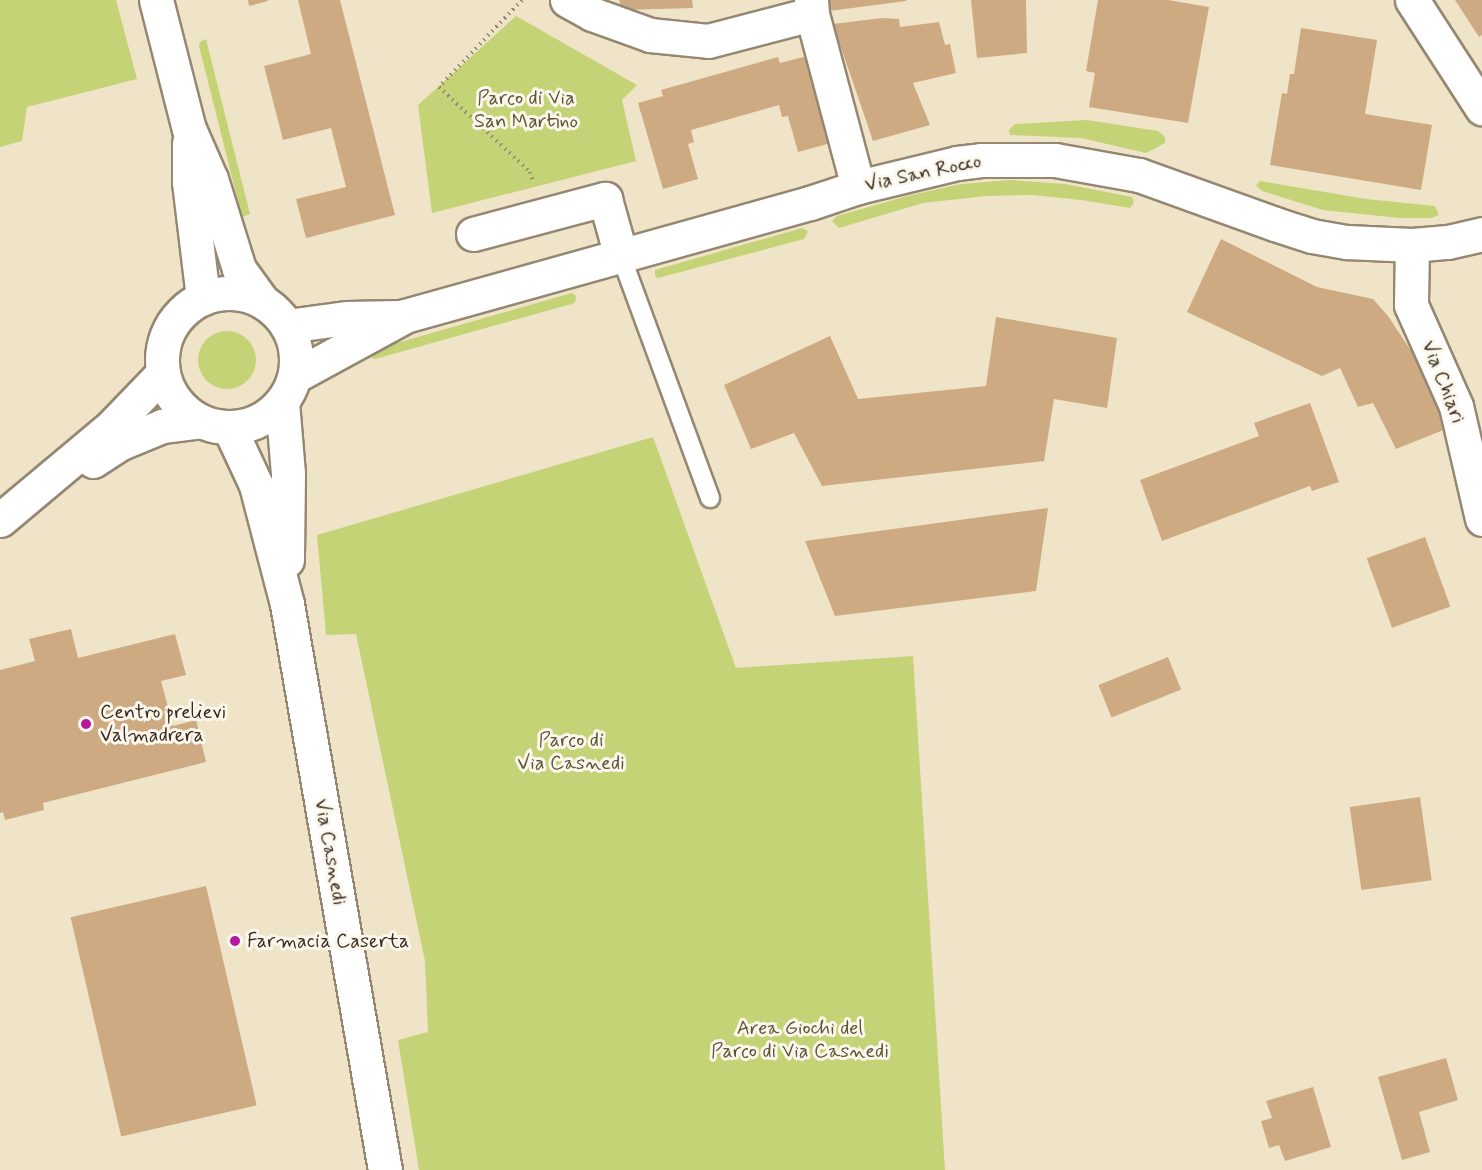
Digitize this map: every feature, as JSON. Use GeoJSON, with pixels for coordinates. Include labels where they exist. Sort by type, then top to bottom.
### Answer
{"type":"FeatureCollection","features":[{"type":"Feature","properties":{"kind":"street"},"geometry":{"type":"LineString","coordinates":[[2,518],[121,443],[162,426],[259,420],[288,389],[296,346],[287,326],[263,302],[239,269],[211,179],[189,129],[156,0]]}},
{"type":"Feature","properties":{"kind":"street"},"geometry":{"type":"LineString","coordinates":[[567,0],[592,14],[650,35],[708,41],[812,7],[858,187]]}},
{"type":"Feature","properties":{"kind":"street"},"geometry":{"type":"LineString","coordinates":[[1412,0],[1482,108]]}},
{"type":"Feature","properties":{"kind":"street"},"geometry":{"type":"LineString","coordinates":[[189,129],[189,182],[203,298]]}},
{"type":"Feature","properties":{"kind":"street","name":"Via San Rocco"},"geometry":{"type":"LineString","coordinates":[[287,326],[347,318],[405,316],[858,187],[965,162],[1006,159],[1055,160],[1139,175],[1312,236],[1347,242],[1412,245],[1448,242],[1482,234]]}},
{"type":"Feature","properties":{"kind":"street"},"geometry":{"type":"LineString","coordinates":[[473,234],[605,199],[621,256]]}},
{"type":"Feature","properties":{"kind":"street","name":"Via Chiari"},"geometry":{"type":"LineString","coordinates":[[1412,245],[1412,305],[1456,406],[1482,519]]}},
{"type":"Feature","properties":{"kind":"street"},"geometry":{"type":"LineString","coordinates":[[215,424],[176,401],[163,373],[164,342],[178,316],[203,298],[223,293],[244,294],[263,302]]}},
{"type":"Feature","properties":{"kind":"street","name":"Via San Rocco"},"geometry":{"type":"LineString","coordinates":[[288,389],[405,316]]}},
{"type":"Feature","properties":{"kind":"street"},"geometry":{"type":"LineString","coordinates":[[2,518],[111,427],[163,373]]}},
{"type":"Feature","properties":{"kind":"street","name":"Via Casnedi"},"geometry":{"type":"LineString","coordinates":[[287,604],[288,389]]}},
{"type":"Feature","properties":{"kind":"street","name":"Via Casnedi"},"geometry":{"type":"LineString","coordinates":[[215,424],[255,485],[287,604],[385,1170]]}},
{"type":"Feature","properties":{"kind":"lane"},"geometry":{"type":"LineString","coordinates":[[621,256],[710,498]]}},
{"type":"Feature","properties":{"kind":"path"},"geometry":{"type":"LineString","coordinates":[[522,0],[439,87],[530,172],[544,215]]}},
{"type":"Feature","properties":{"kind":"green space"},"geometry":{"type":"Polygon","coordinates":[[[0,0],[116,0],[137,79],[27,107],[22,141],[0,147],[0,0]]]}},
{"type":"Feature","properties":{"kind":"green space","name":"Parco di Via San Martino"},"geometry":{"type":"Polygon","coordinates":[[[516,16],[637,85],[622,100],[636,161],[432,213],[418,105],[516,16]]]}},
{"type":"Feature","properties":{"kind":"green space"},"geometry":{"type":"Polygon","coordinates":[[[206,39],[250,214],[242,217],[199,46],[200,42],[206,39]]]}},
{"type":"Feature","properties":{"kind":"green space"},"geometry":{"type":"Polygon","coordinates":[[[1087,120],[1158,131],[1165,137],[1165,143],[1146,153],[1081,138],[1010,135],[1009,130],[1015,124],[1087,120]]]}},
{"type":"Feature","properties":{"kind":"green space"},"geometry":{"type":"Polygon","coordinates":[[[1010,180],[1065,184],[1132,197],[1134,202],[1130,208],[1032,195],[986,196],[923,203],[839,228],[832,221],[837,216],[907,196],[961,184],[1010,180]]]}},
{"type":"Feature","properties":{"kind":"green space"},"geometry":{"type":"Polygon","coordinates":[[[1260,181],[1366,199],[1435,206],[1439,215],[1431,218],[1399,218],[1323,210],[1262,191],[1256,185],[1260,181]]]}},
{"type":"Feature","properties":{"kind":"green space"},"geometry":{"type":"Polygon","coordinates":[[[802,228],[808,231],[804,239],[658,278],[655,276],[655,270],[802,228]]]}},
{"type":"Feature","properties":{"kind":"green space"},"geometry":{"type":"Polygon","coordinates":[[[572,293],[576,296],[575,303],[375,359],[371,357],[372,350],[572,293]]]}},
{"type":"Feature","properties":{"kind":"green space"},"geometry":{"type":"Polygon","coordinates":[[[227,331],[243,336],[251,344],[256,360],[251,376],[243,384],[227,389],[211,384],[203,376],[198,360],[203,344],[211,336],[227,331]]]}},
{"type":"Feature","properties":{"kind":"green space","name":"Parco di Via Casnedi"},"geometry":{"type":"Polygon","coordinates":[[[653,437],[736,668],[913,656],[945,1170],[419,1170],[398,1040],[428,1032],[425,961],[356,634],[326,635],[317,535],[653,437]]]}},
{"type":"Feature","properties":{"kind":"building"},"geometry":{"type":"Polygon","coordinates":[[[248,0],[268,0],[268,1],[249,6],[248,0]]]}},
{"type":"Feature","properties":{"kind":"building"},"geometry":{"type":"Polygon","coordinates":[[[298,0],[340,0],[395,215],[306,238],[296,199],[346,187],[331,128],[283,140],[264,66],[311,54],[298,0]]]}},
{"type":"Feature","properties":{"kind":"building"},"geometry":{"type":"Polygon","coordinates":[[[619,0],[692,0],[693,8],[622,10],[619,0]]]}},
{"type":"Feature","properties":{"kind":"building"},"geometry":{"type":"Polygon","coordinates":[[[826,0],[906,0],[906,1],[829,11],[826,0]]]}},
{"type":"Feature","properties":{"kind":"building"},"geometry":{"type":"Polygon","coordinates":[[[971,0],[1026,0],[1027,53],[977,58],[971,0]]]}},
{"type":"Feature","properties":{"kind":"building"},"geometry":{"type":"Polygon","coordinates":[[[1098,0],[1168,0],[1209,7],[1188,123],[1089,107],[1095,73],[1086,71],[1098,0]]]}},
{"type":"Feature","properties":{"kind":"building"},"geometry":{"type":"Polygon","coordinates":[[[1455,0],[1482,0],[1482,35],[1479,37],[1455,0]]]}},
{"type":"Feature","properties":{"kind":"building"},"geometry":{"type":"Polygon","coordinates":[[[882,18],[899,19],[900,27],[939,22],[945,45],[950,44],[956,73],[913,83],[930,125],[873,141],[833,24],[882,18]]]}},
{"type":"Feature","properties":{"kind":"building"},"geometry":{"type":"Polygon","coordinates":[[[1301,28],[1377,40],[1365,114],[1432,125],[1421,190],[1270,165],[1282,93],[1287,94],[1290,74],[1294,74],[1301,28]]]}},
{"type":"Feature","properties":{"kind":"building"},"geometry":{"type":"Polygon","coordinates":[[[807,56],[831,143],[798,152],[788,116],[782,117],[779,105],[691,130],[694,142],[688,144],[698,179],[663,189],[638,103],[663,96],[661,90],[778,57],[780,63],[807,56]]]}},
{"type":"Feature","properties":{"kind":"building"},"geometry":{"type":"Polygon","coordinates":[[[1221,239],[1317,287],[1373,299],[1388,316],[1429,378],[1451,427],[1396,449],[1373,403],[1358,407],[1340,368],[1322,376],[1187,312],[1221,239]]]}},
{"type":"Feature","properties":{"kind":"building"},"geometry":{"type":"Polygon","coordinates":[[[996,317],[1117,338],[1107,408],[1054,399],[1044,461],[822,486],[794,433],[751,449],[724,385],[830,336],[858,399],[986,386],[996,317]]]}},
{"type":"Feature","properties":{"kind":"building"},"geometry":{"type":"Polygon","coordinates":[[[1310,403],[1339,482],[1312,491],[1310,486],[1162,541],[1140,480],[1259,436],[1254,423],[1310,403]]]}},
{"type":"Feature","properties":{"kind":"building"},"geometry":{"type":"Polygon","coordinates":[[[1048,508],[1036,591],[835,616],[805,541],[1048,508]]]}},
{"type":"Feature","properties":{"kind":"building"},"geometry":{"type":"Polygon","coordinates":[[[1425,537],[1450,607],[1392,628],[1367,558],[1425,537]]]}},
{"type":"Feature","properties":{"kind":"building"},"geometry":{"type":"Polygon","coordinates":[[[71,629],[78,658],[175,634],[186,675],[161,681],[173,726],[196,720],[206,762],[43,803],[44,810],[5,820],[3,812],[0,813],[0,670],[35,661],[29,639],[71,629]]]}},
{"type":"Feature","properties":{"kind":"building"},"geometry":{"type":"Polygon","coordinates":[[[1168,657],[1181,689],[1112,718],[1098,685],[1168,657]]]}},
{"type":"Feature","properties":{"kind":"building"},"geometry":{"type":"Polygon","coordinates":[[[1420,797],[1432,880],[1361,890],[1350,807],[1420,797]]]}},
{"type":"Feature","properties":{"kind":"building"},"geometry":{"type":"Polygon","coordinates":[[[206,886],[257,1105],[121,1137],[71,917],[206,886]]]}},
{"type":"Feature","properties":{"kind":"building"},"geometry":{"type":"Polygon","coordinates":[[[1446,1058],[1458,1100],[1419,1112],[1430,1152],[1402,1160],[1378,1077],[1446,1058]]]}},
{"type":"Feature","properties":{"kind":"building"},"geometry":{"type":"Polygon","coordinates":[[[1313,1087],[1331,1147],[1285,1161],[1279,1145],[1269,1148],[1261,1121],[1272,1118],[1266,1101],[1313,1087]]]}},
{"type":"Feature","properties":{"kind":"place","name":"Centro prelievi Valmadrera"},"geometry":{"type":"Point","coordinates":[86,724]}},
{"type":"Feature","properties":{"kind":"place","name":"Farmacia Caserta"},"geometry":{"type":"Point","coordinates":[235,941]}},
{"type":"Feature","properties":{"kind":"park label","name":"Area Giochi del Parco di Via Casnedi"},"geometry":{"type":"Point","coordinates":[800,1040]}}]}
